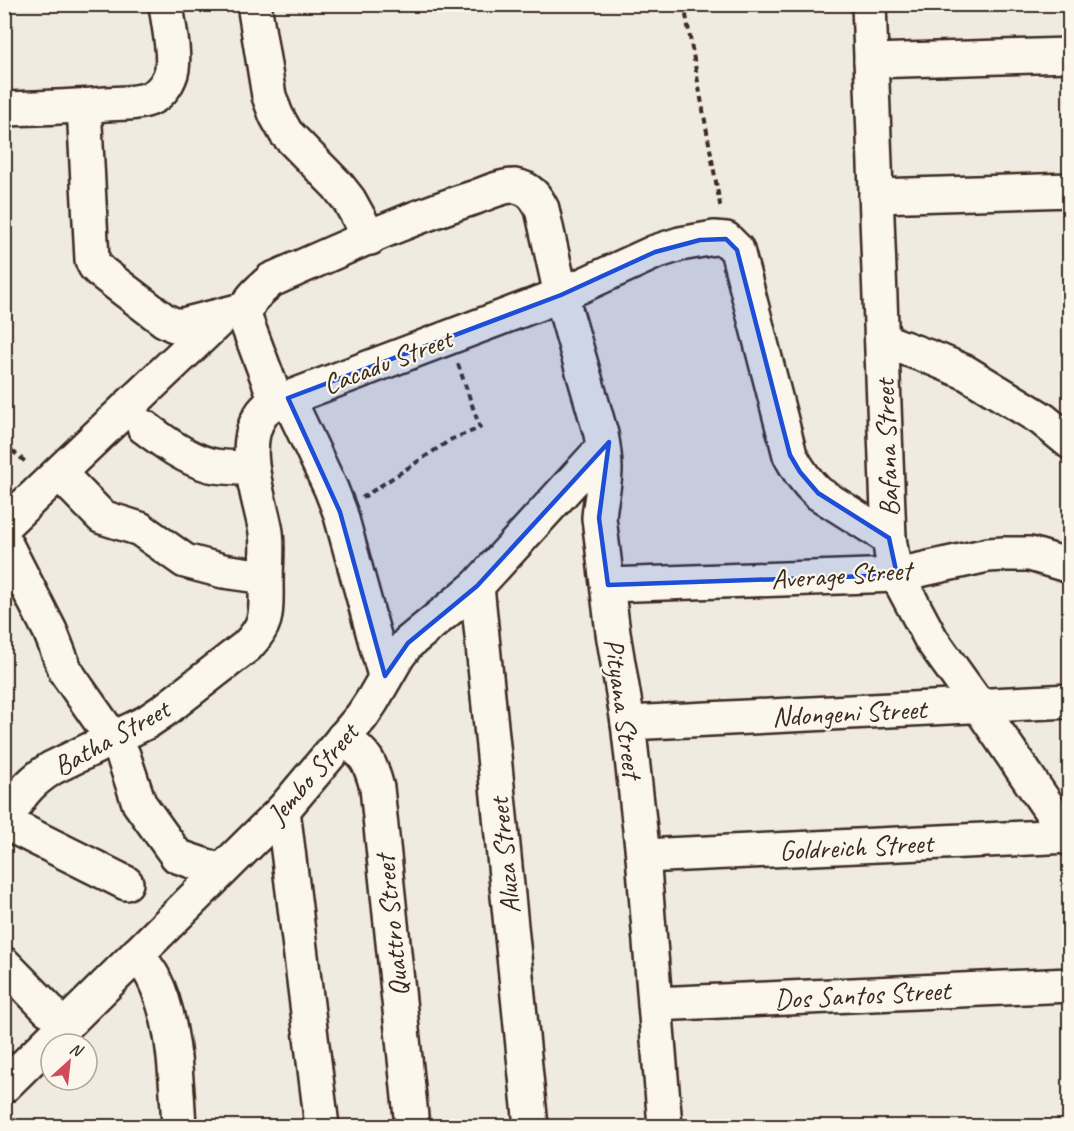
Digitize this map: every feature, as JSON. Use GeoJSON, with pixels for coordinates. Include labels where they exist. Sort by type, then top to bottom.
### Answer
{"type":"FeatureCollection","features":[{"type":"Feature","properties":{"kind":"street"},"geometry":{"type":"LineString","coordinates":[[4,109],[84,106],[152,98],[167,83],[172,68],[166,4]]}},
{"type":"Feature","properties":{"kind":"street"},"geometry":{"type":"LineString","coordinates":[[254,4],[269,96],[276,115],[286,133],[349,200],[370,238]]}},
{"type":"Feature","properties":{"kind":"street","name":"Bafana Street"},"geometry":{"type":"LineString","coordinates":[[869,4],[889,538],[892,557],[897,575],[931,639],[1069,837]]}},
{"type":"Feature","properties":{"kind":"street"},"geometry":{"type":"LineString","coordinates":[[871,61],[1070,55]]}},
{"type":"Feature","properties":{"kind":"street"},"geometry":{"type":"LineString","coordinates":[[84,106],[92,260],[95,266],[164,320],[174,325],[183,325],[236,311],[245,318],[282,401],[331,489],[340,512],[385,676]]}},
{"type":"Feature","properties":{"kind":"street","name":"Pityana Street"},"geometry":{"type":"LineString","coordinates":[[4,525],[271,280],[442,207],[513,185],[525,188],[535,196],[542,209],[561,295],[603,448],[605,468],[599,518],[609,585],[613,633],[628,723],[643,856],[665,1126]]}},
{"type":"Feature","properties":{"kind":"street"},"geometry":{"type":"LineString","coordinates":[[876,196],[1070,190]]}},
{"type":"Feature","properties":{"kind":"street","name":"Cacadu Street"},"geometry":{"type":"LineString","coordinates":[[258,635],[266,614],[266,534],[252,468],[251,446],[255,427],[261,415],[270,405],[561,295],[655,252],[714,237],[726,239]]}},
{"type":"Feature","properties":{"kind":"street"},"geometry":{"type":"LineString","coordinates":[[726,239],[737,250],[790,455],[807,483],[818,493],[889,538]]}},
{"type":"Feature","properties":{"kind":"street"},"geometry":{"type":"LineString","coordinates":[[882,340],[965,372],[1042,419],[1070,442]]}},
{"type":"Feature","properties":{"kind":"street"},"geometry":{"type":"LineString","coordinates":[[144,427],[189,458],[227,468],[252,468]]}},
{"type":"Feature","properties":{"kind":"street","name":"Jembo Street"},"geometry":{"type":"LineString","coordinates":[[4,1086],[283,810],[362,716],[385,676],[408,643],[477,586],[603,448]]}},
{"type":"Feature","properties":{"kind":"street"},"geometry":{"type":"LineString","coordinates":[[59,473],[102,517],[140,529],[185,561],[223,571],[266,577]]}},
{"type":"Feature","properties":{"kind":"street"},"geometry":{"type":"LineString","coordinates":[[4,541],[50,631],[66,672],[123,755],[139,803],[177,856],[221,871]]}},
{"type":"Feature","properties":{"kind":"street","name":"Average Street"},"geometry":{"type":"LineString","coordinates":[[609,585],[897,575],[988,555],[1004,554],[1030,554],[1070,566]]}},
{"type":"Feature","properties":{"kind":"street","name":"Aluza Street"},"geometry":{"type":"LineString","coordinates":[[477,586],[531,1126]]}},
{"type":"Feature","properties":{"kind":"street","name":"Batha Street"},"geometry":{"type":"LineString","coordinates":[[5,825],[20,795],[38,777],[147,722],[166,710],[258,635]]}},
{"type":"Feature","properties":{"kind":"street","name":"Ndongeni Street"},"geometry":{"type":"LineString","coordinates":[[628,723],[1070,701]]}},
{"type":"Feature","properties":{"kind":"street","name":"Quattro Street"},"geometry":{"type":"LineString","coordinates":[[343,738],[366,758],[372,770],[376,788],[412,1126]]}},
{"type":"Feature","properties":{"kind":"street"},"geometry":{"type":"LineString","coordinates":[[283,810],[322,1126]]}},
{"type":"Feature","properties":{"kind":"street"},"geometry":{"type":"LineString","coordinates":[[5,825],[126,883]]}},
{"type":"Feature","properties":{"kind":"street","name":"Goldreich Street"},"geometry":{"type":"LineString","coordinates":[[643,856],[1069,837]]}},
{"type":"Feature","properties":{"kind":"street"},"geometry":{"type":"LineString","coordinates":[[136,954],[152,975],[163,1002],[175,1061],[180,1126]]}},
{"type":"Feature","properties":{"kind":"street"},"geometry":{"type":"LineString","coordinates":[[4,964],[48,1009]]}},
{"type":"Feature","properties":{"kind":"street","name":"Dos Santos Street"},"geometry":{"type":"LineString","coordinates":[[655,1004],[1070,985]]}},
{"type":"Feature","properties":{"kind":"path"},"geometry":{"type":"LineString","coordinates":[[684,4],[726,239]]}},
{"type":"Feature","properties":{"kind":"path"},"geometry":{"type":"LineString","coordinates":[[340,512],[452,439],[480,428],[448,338]]}},
{"type":"Feature","properties":{"kind":"highlighted area"},"geometry":{"type":"Polygon","coordinates":[[[726,239],[737,250],[790,455],[800,472],[818,493],[889,538],[897,575],[608,585],[599,518],[609,442],[477,586],[408,643],[385,676],[340,512],[288,398],[561,295],[655,252],[700,240],[726,239]]]}}]}
